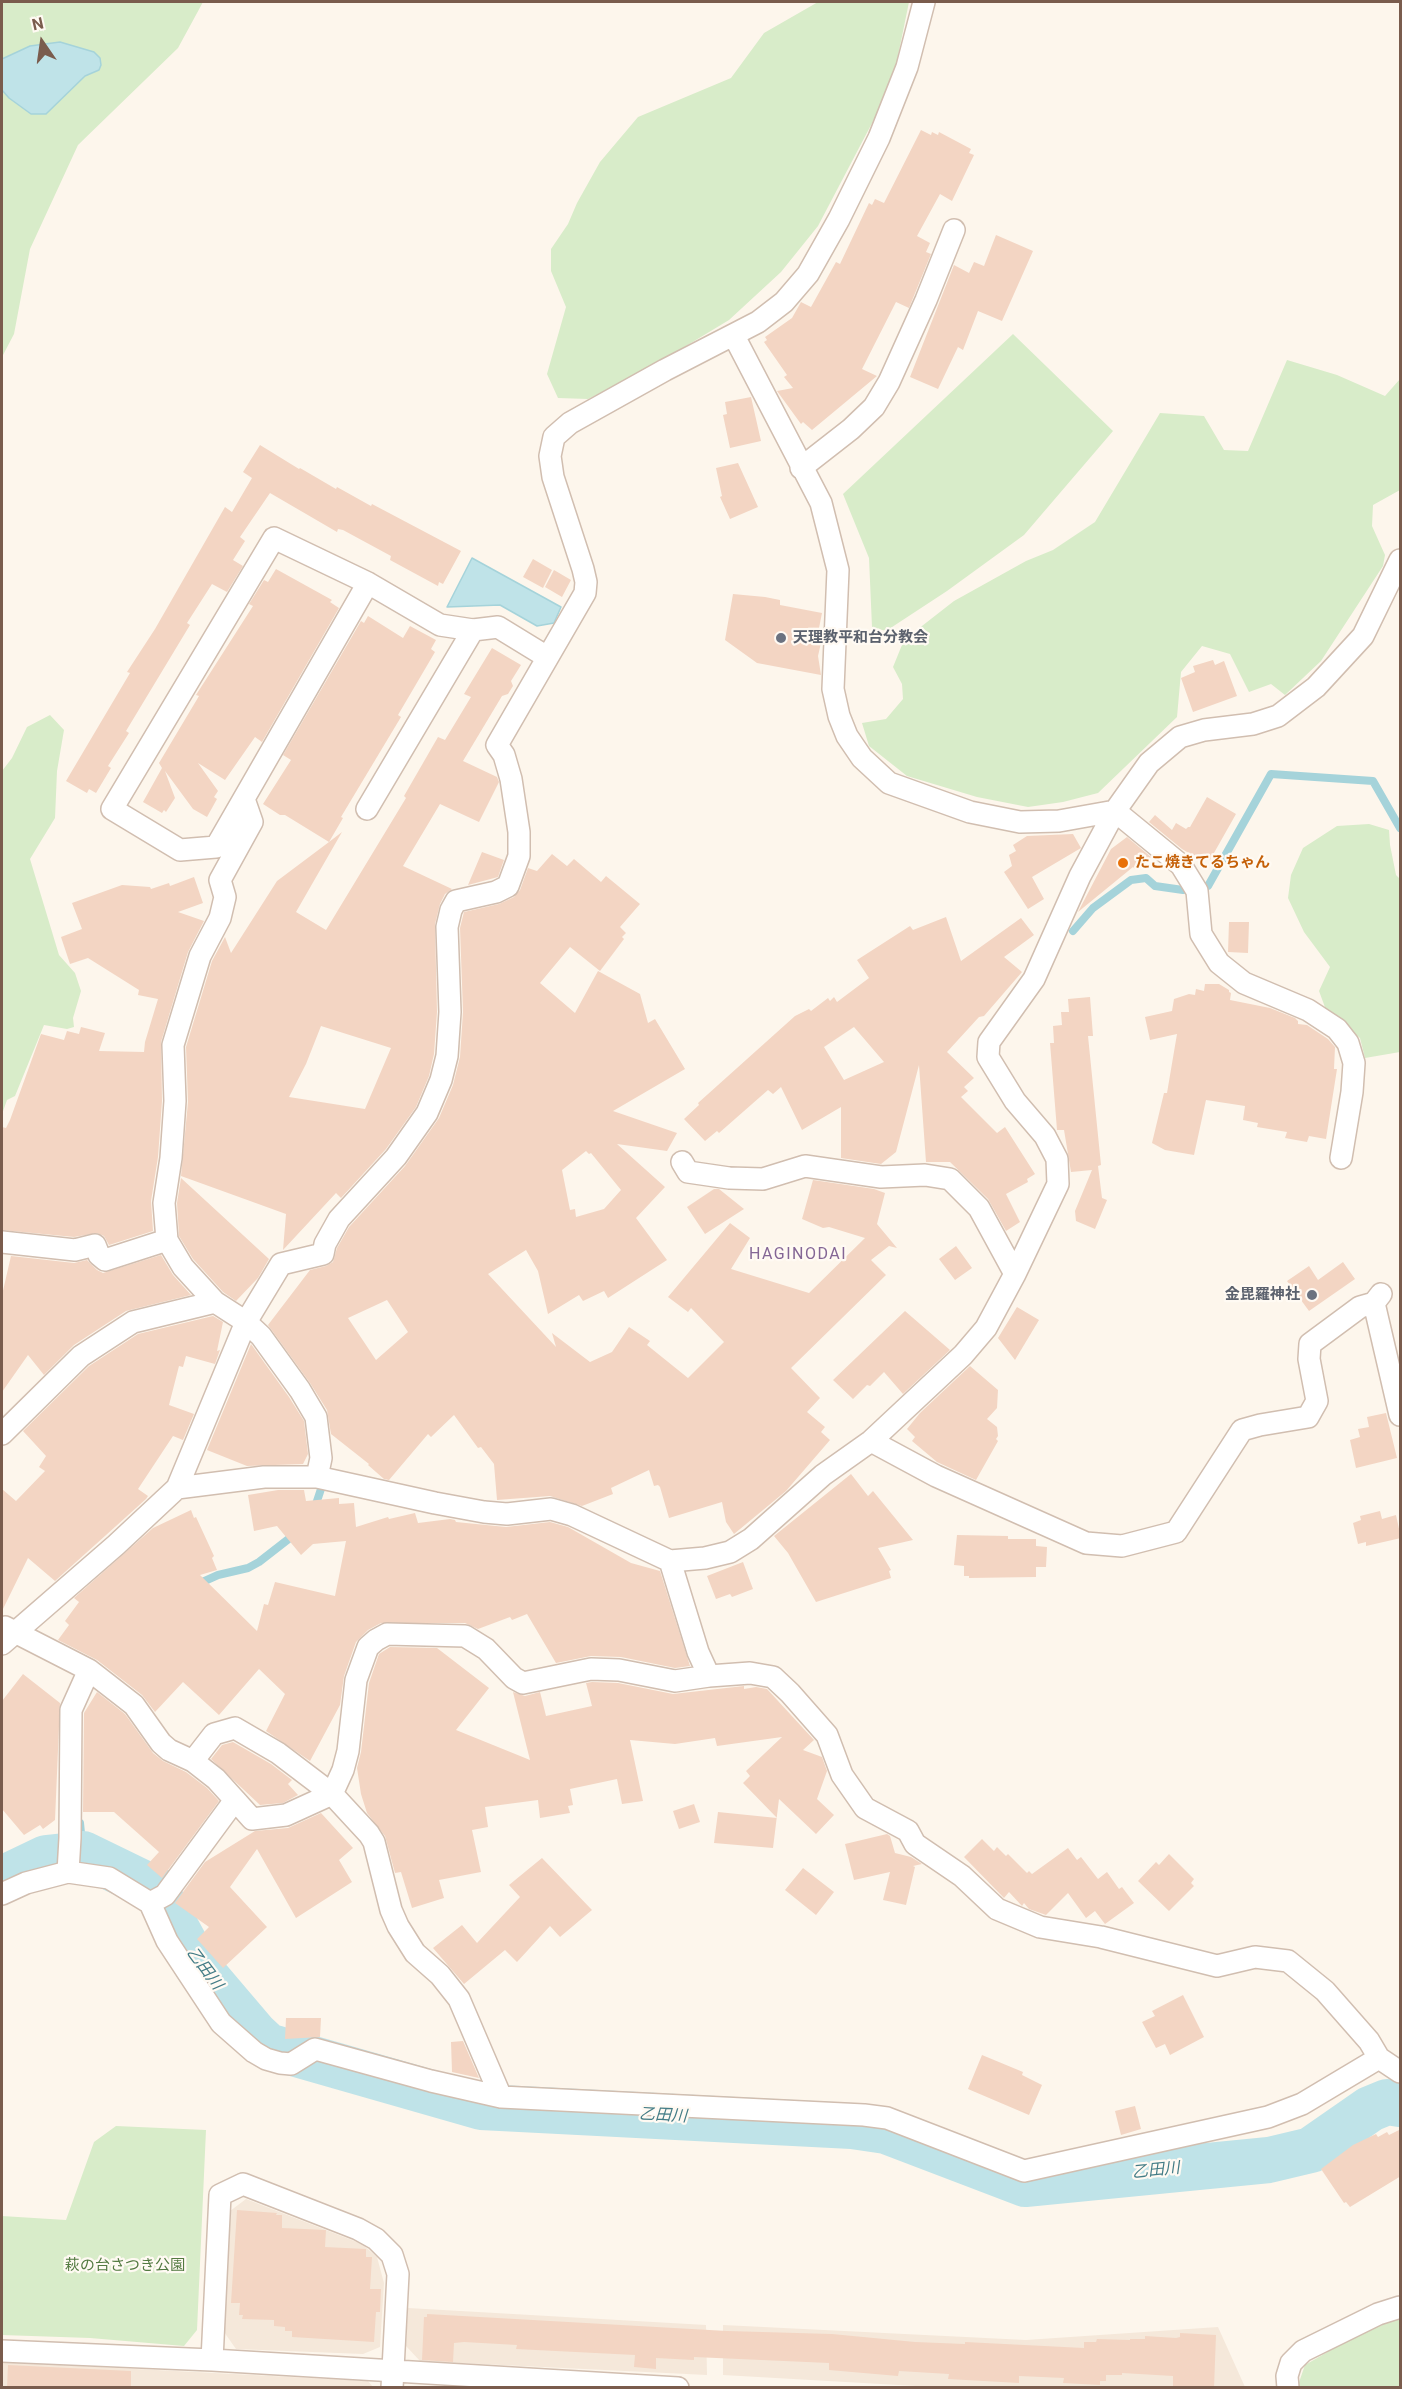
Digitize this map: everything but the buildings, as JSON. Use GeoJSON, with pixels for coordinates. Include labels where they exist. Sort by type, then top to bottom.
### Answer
{"type":"FeatureCollection","features":[{"type":"Feature","properties":{"kind":"street"},"geometry":{"type":"LineString","coordinates":[[924,2],[907,67],[879,138],[839,219],[808,274],[775,309],[758,322],[664,370],[570,423],[554,437],[550,456],[553,477],[586,582],[585,593],[497,745],[504,755],[511,779],[519,832],[519,856],[508,886],[496,892],[456,901],[451,910],[447,927],[450,1011],[447,1056],[441,1080],[427,1113],[396,1157],[339,1219],[325,1244],[323,1254],[281,1264],[246,1322],[177,1488],[116,1545],[6,1634],[97,1675],[134,1705],[161,1743],[169,1750],[193,1761],[216,1779],[252,1819],[286,1815],[332,1794],[343,1770],[348,1751],[356,1680],[368,1647],[387,1634],[465,1636],[486,1649],[514,1678],[523,1683],[591,1670],[619,1670],[675,1681],[750,1673],[773,1677],[827,1735],[842,1775],[865,1808],[908,1831],[915,1844],[962,1876],[997,1909],[1040,1927],[1101,1937],[1217,1966],[1255,1957],[1288,1961],[1325,1991],[1369,2041],[1379,2058],[1401,2072]]}},
{"type":"Feature","properties":{"kind":"street"},"geometry":{"type":"LineString","coordinates":[[801,468],[874,408],[889,382],[926,300],[954,230]]}},
{"type":"Feature","properties":{"kind":"street"},"geometry":{"type":"LineString","coordinates":[[734,336],[821,503],[838,570],[833,689],[839,716],[847,736],[862,758],[889,783],[970,812],[1020,822],[1059,821],[1115,811],[1181,866],[1189,874],[1197,891],[1201,934],[1219,963],[1244,983],[1308,1010],[1337,1029],[1348,1043],[1354,1063],[1353,1082],[1341,1158]]}},
{"type":"Feature","properties":{"kind":"street"},"geometry":{"type":"LineString","coordinates":[[368,584],[216,847],[180,850],[112,809],[274,538],[368,584],[440,624],[473,630],[498,627],[547,657]]}},
{"type":"Feature","properties":{"kind":"street"},"geometry":{"type":"LineString","coordinates":[[177,1488],[264,1477],[317,1477],[484,1512],[507,1514],[550,1509],[572,1515],[670,1561],[705,1558],[730,1552],[751,1539],[823,1475],[871,1441],[963,1355],[986,1328],[1015,1274],[1058,1184],[1057,1159],[1045,1136],[1015,1101],[988,1057],[989,1042],[1034,979],[1059,928],[1080,876],[1115,811],[1149,764],[1180,737],[1204,730],[1253,724],[1278,716],[1316,687],[1364,636],[1401,560]]}},
{"type":"Feature","properties":{"kind":"street"},"geometry":{"type":"LineString","coordinates":[[367,809],[473,630]]}},
{"type":"Feature","properties":{"kind":"street"},"geometry":{"type":"LineString","coordinates":[[244,799],[252,822],[220,880],[225,897],[220,918],[200,956],[173,1045],[175,1101],[165,1203],[166,1240],[183,1267],[215,1302],[246,1322],[261,1336],[300,1390],[316,1417],[321,1458],[317,1477]]}},
{"type":"Feature","properties":{"kind":"street"},"geometry":{"type":"LineString","coordinates":[[682,1162],[688,1172],[729,1178],[763,1179],[805,1166],[881,1177],[925,1175],[950,1179],[979,1208],[1015,1274]]}},
{"type":"Feature","properties":{"kind":"street"},"geometry":{"type":"LineString","coordinates":[[2,1242],[75,1250],[95,1245],[99,1256],[105,1260],[166,1240]]}},
{"type":"Feature","properties":{"kind":"street"},"geometry":{"type":"LineString","coordinates":[[871,1441],[936,1476],[1086,1544],[1122,1546],[1176,1532],[1242,1430],[1308,1417],[1317,1401],[1309,1359],[1310,1344],[1360,1307],[1377,1298],[1401,1415]]}},
{"type":"Feature","properties":{"kind":"street"},"geometry":{"type":"LineString","coordinates":[[2,1434],[81,1356],[133,1322],[215,1302]]}},
{"type":"Feature","properties":{"kind":"street"},"geometry":{"type":"LineString","coordinates":[[670,1561],[698,1652],[710,1676]]}},
{"type":"Feature","properties":{"kind":"street"},"geometry":{"type":"LineString","coordinates":[[68,1872],[71,1710],[97,1675]]}},
{"type":"Feature","properties":{"kind":"street"},"geometry":{"type":"LineString","coordinates":[[193,1761],[214,1734],[235,1728],[278,1753],[332,1794],[374,1842],[391,1910],[398,1926],[415,1953],[440,1976],[459,1999],[501,2097]]}},
{"type":"Feature","properties":{"kind":"street"},"geometry":{"type":"LineString","coordinates":[[150,1903],[165,1895],[235,1800]]}},
{"type":"Feature","properties":{"kind":"street"},"geometry":{"type":"LineString","coordinates":[[2,1894],[26,1883],[68,1872],[109,1878],[150,1903],[167,1941],[221,2023],[254,2052],[266,2059],[291,2064],[315,2049],[431,2081],[501,2097],[887,2118],[1024,2171],[1268,2117],[1302,2104],[1379,2058]]}},
{"type":"Feature","properties":{"kind":"street"},"geometry":{"type":"LineString","coordinates":[[212,2360],[220,2195],[243,2184],[358,2229],[376,2239],[392,2255],[398,2274],[392,2380]]}},
{"type":"Feature","properties":{"kind":"street"},"geometry":{"type":"LineString","coordinates":[[1288,2388],[1287,2376],[1291,2363],[1303,2351],[1378,2314],[1401,2307]]}},
{"type":"Feature","properties":{"kind":"street"},"geometry":{"type":"LineString","coordinates":[[2,2351],[212,2360],[392,2380],[678,2388]]}},
{"type":"Feature","properties":{"kind":"shaded area"},"geometry":{"type":"Polygon","coordinates":[[[246,2199],[362,2244],[377,2257],[384,2283],[380,2347],[363,2354],[236,2349],[224,2332],[230,2211],[246,2199]]]}},
{"type":"Feature","properties":{"kind":"shaded area"},"geometry":{"type":"Polygon","coordinates":[[[408,2308],[706,2325],[707,2375],[420,2361],[406,2346],[408,2308]]]}},
{"type":"Feature","properties":{"kind":"shaded area"},"geometry":{"type":"Polygon","coordinates":[[[723,2325],[1026,2340],[1218,2327],[1245,2387],[951,2388],[723,2375],[723,2325]]]}},
{"type":"Feature","properties":{"kind":"shaded area"},"geometry":{"type":"Polygon","coordinates":[[[2,2362],[368,2381],[373,2387],[2,2387],[2,2362]]]}},
{"type":"Feature","properties":{"kind":"green space"},"geometry":{"type":"Polygon","coordinates":[[[2,2],[203,2],[178,48],[78,145],[30,249],[14,334],[2,357],[2,2]]]}},
{"type":"Feature","properties":{"kind":"green space"},"geometry":{"type":"Polygon","coordinates":[[[818,2],[909,2],[892,85],[818,226],[781,272],[729,320],[638,375],[588,399],[558,398],[547,374],[566,307],[551,271],[551,249],[568,224],[600,162],[638,117],[731,78],[764,33],[818,2]]]}},
{"type":"Feature","properties":{"kind":"green space"},"geometry":{"type":"Polygon","coordinates":[[[1013,334],[1113,431],[1024,535],[947,591],[886,631],[872,627],[869,558],[843,494],[1013,334]]]}},
{"type":"Feature","properties":{"kind":"green space"},"geometry":{"type":"Polygon","coordinates":[[[1287,360],[1337,375],[1385,396],[1400,379],[1400,490],[1373,505],[1372,526],[1385,555],[1383,566],[1321,661],[1285,695],[1271,684],[1249,692],[1230,654],[1202,646],[1181,672],[1177,717],[1098,793],[1063,802],[1028,807],[977,797],[907,776],[869,746],[862,723],[886,719],[903,699],[902,684],[893,667],[904,640],[954,601],[1026,561],[1053,550],[1095,522],[1160,413],[1204,416],[1224,450],[1248,451],[1287,360]]]}},
{"type":"Feature","properties":{"kind":"green space"},"geometry":{"type":"Polygon","coordinates":[[[50,715],[64,730],[57,771],[55,818],[30,859],[59,955],[75,973],[81,991],[73,1018],[74,1027],[67,1029],[44,1025],[15,1096],[7,1100],[2,1114],[2,771],[12,758],[27,727],[50,715]]]}},
{"type":"Feature","properties":{"kind":"green space"},"geometry":{"type":"Polygon","coordinates":[[[1369,824],[1389,830],[1396,875],[1400,879],[1400,1052],[1365,1058],[1360,1038],[1326,1010],[1319,991],[1330,967],[1304,932],[1288,898],[1291,875],[1303,848],[1337,826],[1369,824]]]}},
{"type":"Feature","properties":{"kind":"green space","name":"萩の台さつき公園"},"geometry":{"type":"Polygon","coordinates":[[[116,2126],[206,2130],[197,2330],[184,2346],[90,2338],[2,2335],[2,2216],[66,2220],[94,2142],[116,2126]]]}},
{"type":"Feature","properties":{"kind":"green space"},"geometry":{"type":"Polygon","coordinates":[[[1400,2318],[1400,2387],[1297,2388],[1305,2365],[1338,2346],[1400,2318]]]}},
{"type":"Feature","properties":{"kind":"water"},"geometry":{"type":"Polygon","coordinates":[[[60,42],[94,52],[100,58],[99,70],[85,76],[46,114],[31,114],[2,90],[2,59],[30,46],[60,42]]]}},
{"type":"Feature","properties":{"kind":"water"},"geometry":{"type":"Polygon","coordinates":[[[472,558],[561,607],[554,623],[537,626],[500,605],[447,607],[472,558]]]}},
{"type":"Feature","properties":{"kind":"waterway"},"geometry":{"type":"LineString","coordinates":[[1073,931],[1093,908],[1131,880],[1146,878],[1155,886],[1183,890],[1208,886],[1271,774],[1373,781],[1400,828]]}},
{"type":"Feature","properties":{"kind":"waterway"},"geometry":{"type":"LineString","coordinates":[[315,1507],[322,1486]]}},
{"type":"Feature","properties":{"kind":"waterway"},"geometry":{"type":"LineString","coordinates":[[198,1584],[218,1575],[248,1568],[295,1534]]}},
{"type":"Feature","properties":{"kind":"waterway"},"geometry":{"type":"LineString","coordinates":[[80,1823],[83,1854]]}},
{"type":"Feature","properties":{"kind":"waterway","name":"乙田川"},"geometry":{"type":"LineString","coordinates":[[2,1879],[46,1858],[83,1854],[155,1889],[197,1966],[254,2033],[268,2046],[481,2107],[852,2126],[886,2131],[1025,2184],[1269,2160],[1311,2150],[1370,2109],[1387,2102],[1400,2104]]}},
{"type":"Feature","properties":{"kind":"place","name":"天理教平和台分教会"},"geometry":{"type":"Point","coordinates":[781,638]}},
{"type":"Feature","properties":{"kind":"place","name":"たこ焼きてるちゃん"},"geometry":{"type":"Point","coordinates":[1123,863]}},
{"type":"Feature","properties":{"kind":"place","name":"金毘羅神社"},"geometry":{"type":"Point","coordinates":[1312,1295]}},
{"type":"Feature","properties":{"kind":"district","name":"HAGINODAI"},"geometry":{"type":"Point","coordinates":[798,1255]}}]}
